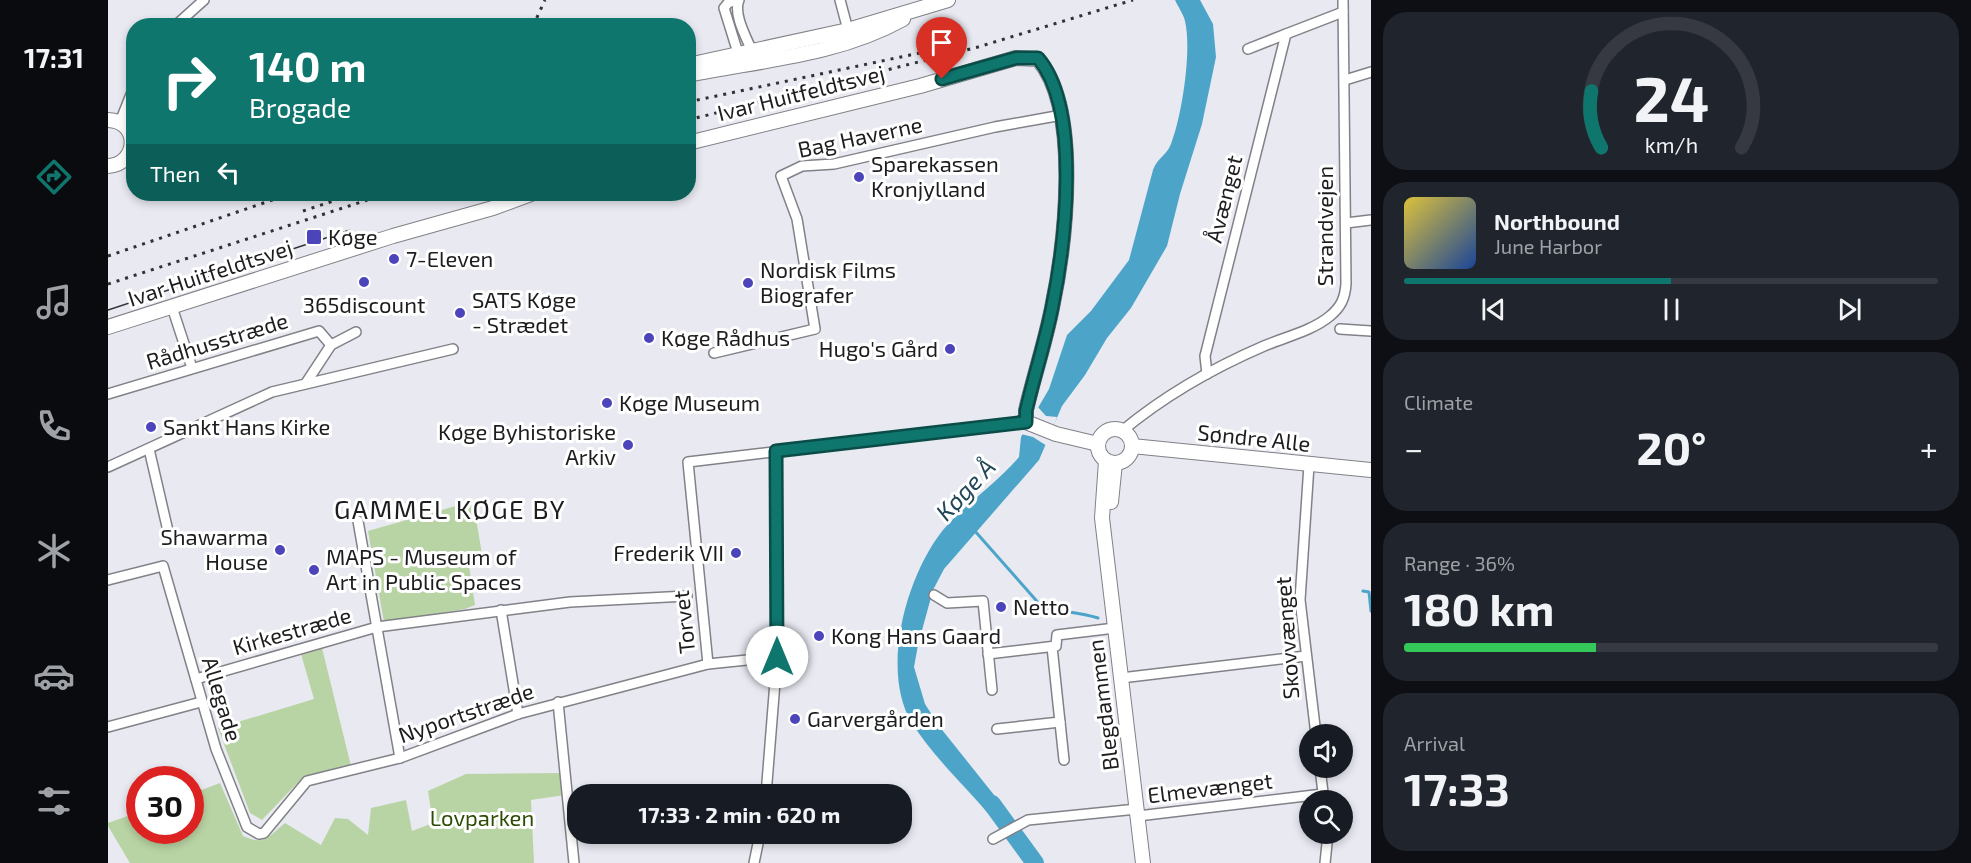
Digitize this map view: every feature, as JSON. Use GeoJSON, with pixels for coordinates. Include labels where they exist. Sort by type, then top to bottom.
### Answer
{"type":"FeatureCollection","features":[{"type":"Feature","properties":{"kind":"street"},"geometry":{"type":"LineString","coordinates":[[184,18],[204,0]]}},
{"type":"Feature","properties":{"kind":"street"},"geometry":{"type":"LineString","coordinates":[[737,0],[736,7],[747,58],[724,8],[728,3],[737,0]]}},
{"type":"Feature","properties":{"kind":"street"},"geometry":{"type":"LineString","coordinates":[[840,0],[848,30]]}},
{"type":"Feature","properties":{"kind":"street"},"geometry":{"type":"LineString","coordinates":[[696,73],[948,0]]}},
{"type":"Feature","properties":{"kind":"street","name":"Strandvejen"},"geometry":{"type":"LineString","coordinates":[[1122,431],[1139,417],[1207,374],[1320,324],[1335,312],[1345,296],[1343,0]]}},
{"type":"Feature","properties":{"kind":"street"},"geometry":{"type":"LineString","coordinates":[[696,64],[818,52],[874,35],[926,7]]}},
{"type":"Feature","properties":{"kind":"street"},"geometry":{"type":"LineString","coordinates":[[1248,49],[1343,12]]}},
{"type":"Feature","properties":{"kind":"street","name":"Åvænget"},"geometry":{"type":"LineString","coordinates":[[1207,374],[1205,356],[1286,34]]}},
{"type":"Feature","properties":{"kind":"street","name":"Ivar Huitfeldtsvej"},"geometry":{"type":"LineString","coordinates":[[696,141],[920,86],[1016,58],[1038,58],[1062,115]]}},
{"type":"Feature","properties":{"kind":"street"},"geometry":{"type":"LineString","coordinates":[[1344,80],[1371,72]]}},
{"type":"Feature","properties":{"kind":"street"},"geometry":{"type":"LineString","coordinates":[[114,121],[126,101]]}},
{"type":"Feature","properties":{"kind":"street"},"geometry":{"type":"LineString","coordinates":[[1026,422],[1026,411],[1052,310],[1059,269],[1065,171],[1062,115]]}},
{"type":"Feature","properties":{"kind":"street","name":"Bag Haverne"},"geometry":{"type":"LineString","coordinates":[[714,353],[815,329],[797,219],[782,176],[802,166],[834,164],[1004,125],[1062,115]]}},
{"type":"Feature","properties":{"kind":"street"},"geometry":{"type":"LineString","coordinates":[[108,166],[118,165],[126,159]]}},
{"type":"Feature","properties":{"kind":"street","name":"Ivar Huitfeldtsvej"},"geometry":{"type":"LineString","coordinates":[[108,327],[393,236],[512,201]]}},
{"type":"Feature","properties":{"kind":"street"},"geometry":{"type":"LineString","coordinates":[[1346,223],[1371,220]]}},
{"type":"Feature","properties":{"kind":"street"},"geometry":{"type":"LineString","coordinates":[[172,307],[192,368]]}},
{"type":"Feature","properties":{"kind":"street"},"geometry":{"type":"LineString","coordinates":[[1340,329],[1371,332]]}},
{"type":"Feature","properties":{"kind":"street","name":"Rådhusstræde"},"geometry":{"type":"LineString","coordinates":[[108,394],[319,331],[331,345]]}},
{"type":"Feature","properties":{"kind":"street"},"geometry":{"type":"LineString","coordinates":[[306,383],[331,345],[356,332]]}},
{"type":"Feature","properties":{"kind":"street"},"geometry":{"type":"LineString","coordinates":[[108,466],[272,392],[453,349]]}},
{"type":"Feature","properties":{"kind":"street"},"geometry":{"type":"LineString","coordinates":[[767,784],[777,657],[776,451],[1026,422],[1054,433],[1098,444]]}},
{"type":"Feature","properties":{"kind":"street"},"geometry":{"type":"LineString","coordinates":[[1122,431],[1129,437],[1132,446],[1125,460],[1111,462],[1100,454],[1098,444],[1107,432],[1122,431]]}},
{"type":"Feature","properties":{"kind":"street","name":"Søndre Alle"},"geometry":{"type":"LineString","coordinates":[[1132,446],[1371,470]]}},
{"type":"Feature","properties":{"kind":"street"},"geometry":{"type":"LineString","coordinates":[[149,449],[168,531]]}},
{"type":"Feature","properties":{"kind":"street","name":"Torvet"},"geometry":{"type":"LineString","coordinates":[[776,451],[688,462],[708,664],[777,657]]}},
{"type":"Feature","properties":{"kind":"street","name":"Blegdammen"},"geometry":{"type":"LineString","coordinates":[[1111,462],[1106,542],[1143,863]]}},
{"type":"Feature","properties":{"kind":"street","name":"Skovvænget"},"geometry":{"type":"LineString","coordinates":[[1309,465],[1300,583],[1315,724]]}},
{"type":"Feature","properties":{"kind":"street"},"geometry":{"type":"LineString","coordinates":[[358,521],[400,758]]}},
{"type":"Feature","properties":{"kind":"street","name":"Allegade"},"geometry":{"type":"LineString","coordinates":[[108,580],[163,566],[201,702],[220,760],[248,827],[259,834]]}},
{"type":"Feature","properties":{"kind":"street"},"geometry":{"type":"LineString","coordinates":[[934,595],[947,603],[982,601],[992,690]]}},
{"type":"Feature","properties":{"kind":"street","name":"Kirkestræde"},"geometry":{"type":"LineString","coordinates":[[195,679],[377,627],[570,602],[687,596]]}},
{"type":"Feature","properties":{"kind":"street"},"geometry":{"type":"LineString","coordinates":[[501,610],[518,714]]}},
{"type":"Feature","properties":{"kind":"street"},"geometry":{"type":"LineString","coordinates":[[988,654],[1052,647],[1056,646],[1057,635],[1115,628]]}},
{"type":"Feature","properties":{"kind":"street"},"geometry":{"type":"LineString","coordinates":[[1052,647],[1064,759]]}},
{"type":"Feature","properties":{"kind":"street"},"geometry":{"type":"LineString","coordinates":[[1121,678],[1306,656]]}},
{"type":"Feature","properties":{"kind":"street","name":"Nyportstræde"},"geometry":{"type":"LineString","coordinates":[[259,834],[264,833],[307,781],[400,758],[518,714],[558,702],[708,664]]}},
{"type":"Feature","properties":{"kind":"street"},"geometry":{"type":"LineString","coordinates":[[108,727],[201,702]]}},
{"type":"Feature","properties":{"kind":"street"},"geometry":{"type":"LineString","coordinates":[[558,702],[574,863]]}},
{"type":"Feature","properties":{"kind":"street"},"geometry":{"type":"LineString","coordinates":[[997,729],[1060,722]]}},
{"type":"Feature","properties":{"kind":"street","name":"Elmevænget"},"geometry":{"type":"LineString","coordinates":[[993,840],[1022,822],[1299,800]]}},
{"type":"Feature","properties":{"kind":"street"},"geometry":{"type":"LineString","coordinates":[[754,863],[758,844]]}},
{"type":"Feature","properties":{"kind":"street"},"geometry":{"type":"LineString","coordinates":[[1324,863],[1327,844]]}},
{"type":"Feature","properties":{"kind":"green space"},"geometry":{"type":"Polygon","coordinates":[[[473,501],[482,554],[468,559],[475,605],[465,609],[384,622],[368,531],[473,501]]]}},
{"type":"Feature","properties":{"kind":"green space"},"geometry":{"type":"Polygon","coordinates":[[[322,648],[351,766],[304,776],[262,820],[250,813],[218,728],[314,699],[301,654],[322,648]]]}},
{"type":"Feature","properties":{"kind":"green space","name":"Lovparken"},"geometry":{"type":"Polygon","coordinates":[[[563,773],[565,795],[531,800],[534,863],[130,863],[108,826],[108,823],[126,817],[126,844],[204,844],[204,789],[220,783],[243,836],[261,840],[270,836],[285,823],[321,845],[335,818],[348,819],[368,835],[371,808],[406,800],[412,831],[433,823],[428,791],[466,774],[563,773]]]}},
{"type":"Feature","properties":{"kind":"water"},"geometry":{"type":"Polygon","coordinates":[[[1175,0],[1200,0],[1213,24],[1216,57],[1202,124],[1180,194],[1167,246],[1131,308],[1107,338],[1085,375],[1062,406],[1039,460],[944,569],[933,590],[918,645],[914,667],[925,704],[939,726],[1014,820],[1000,828],[931,750],[912,723],[903,702],[898,677],[898,651],[902,624],[908,598],[930,549],[952,520],[1019,457],[1021,437],[1049,389],[1067,335],[1091,311],[1129,260],[1153,170],[1171,144],[1182,100],[1187,65],[1187,33],[1184,18],[1175,0]]]}},
{"type":"Feature","properties":{"kind":"pier"},"geometry":{"type":"Polygon","coordinates":[[[1036,405],[1046,416],[1057,417],[1047,446],[1033,437],[1021,434],[1036,405]]]}},
{"type":"Feature","properties":{"kind":"waterway"},"geometry":{"type":"LineString","coordinates":[[974,530],[1042,607],[1098,618]]}},
{"type":"Feature","properties":{"kind":"waterway"},"geometry":{"type":"LineString","coordinates":[[1363,591],[1369,592],[1371,611]]}},
{"type":"Feature","properties":{"kind":"waterway","name":"Køge Å"},"geometry":{"type":"LineString","coordinates":[[992,804],[1035,863]]}},
{"type":"Feature","properties":{"kind":"tram line"},"geometry":{"type":"LineString","coordinates":[[108,310],[350,230]]}},
{"type":"Feature","properties":{"kind":"railway"},"geometry":{"type":"LineString","coordinates":[[537,18],[545,0]]}},
{"type":"Feature","properties":{"kind":"railway"},"geometry":{"type":"LineString","coordinates":[[696,118],[978,47],[1133,0]]}},
{"type":"Feature","properties":{"kind":"railway"},"geometry":{"type":"LineString","coordinates":[[696,100],[929,51]]}},
{"type":"Feature","properties":{"kind":"railway"},"geometry":{"type":"LineString","coordinates":[[108,256],[269,201]]}},
{"type":"Feature","properties":{"kind":"railway"},"geometry":{"type":"LineString","coordinates":[[303,211],[333,201]]}},
{"type":"Feature","properties":{"kind":"railway"},"geometry":{"type":"LineString","coordinates":[[108,284],[364,201]]}},
{"type":"Feature","properties":{"kind":"place","name":"Sparekassen Kronjylland"},"geometry":{"type":"Point","coordinates":[859,177]}},
{"type":"Feature","properties":{"kind":"place","name":"Køge"},"geometry":{"type":"Point","coordinates":[314,237]}},
{"type":"Feature","properties":{"kind":"place","name":"7-Eleven"},"geometry":{"type":"Point","coordinates":[394,259]}},
{"type":"Feature","properties":{"kind":"place","name":"365discount"},"geometry":{"type":"Point","coordinates":[364,282]}},
{"type":"Feature","properties":{"kind":"place","name":"Nordisk Films Biografer"},"geometry":{"type":"Point","coordinates":[748,283]}},
{"type":"Feature","properties":{"kind":"place","name":"SATS Køge - Strædet"},"geometry":{"type":"Point","coordinates":[460,313]}},
{"type":"Feature","properties":{"kind":"place","name":"Køge Rådhus"},"geometry":{"type":"Point","coordinates":[649,338]}},
{"type":"Feature","properties":{"kind":"place","name":"Hugo's Gård"},"geometry":{"type":"Point","coordinates":[950,349]}},
{"type":"Feature","properties":{"kind":"place","name":"Køge Museum"},"geometry":{"type":"Point","coordinates":[607,403]}},
{"type":"Feature","properties":{"kind":"place","name":"Sankt Hans Kirke"},"geometry":{"type":"Point","coordinates":[151,427]}},
{"type":"Feature","properties":{"kind":"place","name":"Køge Byhistoriske Arkiv"},"geometry":{"type":"Point","coordinates":[628,445]}},
{"type":"Feature","properties":{"kind":"place","name":"Shawarma House"},"geometry":{"type":"Point","coordinates":[280,550]}},
{"type":"Feature","properties":{"kind":"place","name":"Frederik VII"},"geometry":{"type":"Point","coordinates":[736,553]}},
{"type":"Feature","properties":{"kind":"place","name":"MAPS - Museum of Art in Public Spaces"},"geometry":{"type":"Point","coordinates":[314,570]}},
{"type":"Feature","properties":{"kind":"place","name":"Netto"},"geometry":{"type":"Point","coordinates":[1001,607]}},
{"type":"Feature","properties":{"kind":"place","name":"Kong Hans Gaard"},"geometry":{"type":"Point","coordinates":[819,636]}},
{"type":"Feature","properties":{"kind":"place","name":"Garvergården"},"geometry":{"type":"Point","coordinates":[795,719]}},
{"type":"Feature","properties":{"kind":"district","name":"GAMMEL KØGE BY"},"geometry":{"type":"Point","coordinates":[450,510]}},
{"type":"Feature","properties":{"kind":"route"},"geometry":{"type":"LineString","coordinates":[[777,657],[776,451],[1026,422],[1032,383],[1052,310],[1059,269],[1065,171],[1065,137],[1062,115],[1046,69],[1038,58],[1016,58],[942,79]]}}]}
